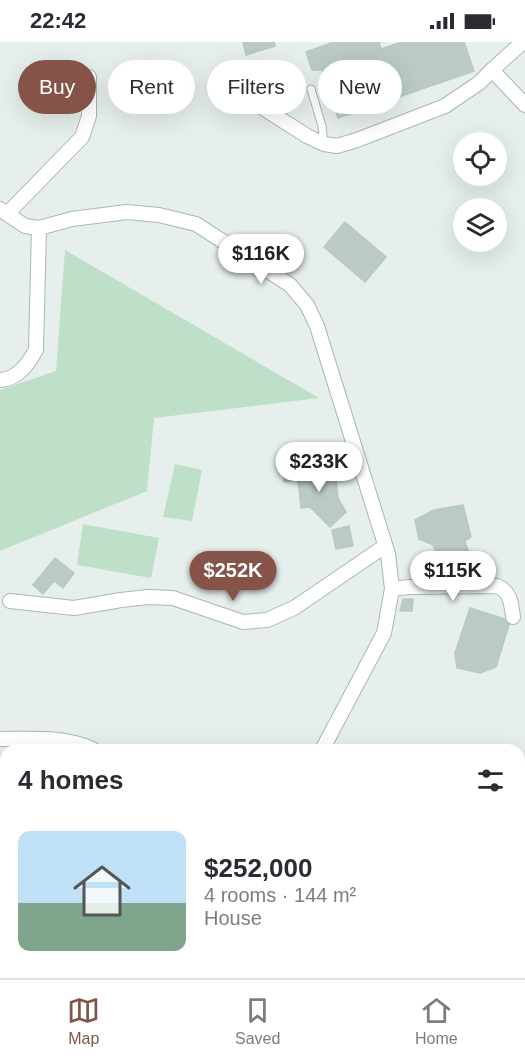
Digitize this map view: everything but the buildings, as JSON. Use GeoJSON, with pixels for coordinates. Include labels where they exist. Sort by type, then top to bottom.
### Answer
{"type":"FeatureCollection","features":[{"type":"Feature","properties":{"kind":"street"},"geometry":{"type":"LineString","coordinates":[[272,114],[307,136],[324,144],[337,146],[445,106],[479,83],[523,42]]}},
{"type":"Feature","properties":{"kind":"street"},"geometry":{"type":"LineString","coordinates":[[492,70],[525,105]]}},
{"type":"Feature","properties":{"kind":"street"},"geometry":{"type":"LineString","coordinates":[[89,114],[82,137],[4,212],[25,226],[39,228],[72,219],[127,212],[159,214],[196,224],[290,285],[307,305],[317,326],[386,546],[392,590],[384,633],[325,744]]}},
{"type":"Feature","properties":{"kind":"street"},"geometry":{"type":"LineString","coordinates":[[0,380],[8,379],[27,367],[36,350],[39,228]]}},
{"type":"Feature","properties":{"kind":"street"},"geometry":{"type":"LineString","coordinates":[[10,601],[74,608],[148,597],[173,598],[243,622],[267,620],[294,608],[386,546]]}},
{"type":"Feature","properties":{"kind":"street"},"geometry":{"type":"LineString","coordinates":[[392,590],[497,586],[505,590],[510,597],[513,617]]}},
{"type":"Feature","properties":{"kind":"street"},"geometry":{"type":"LineString","coordinates":[[0,739],[46,739],[78,744]]}},
{"type":"Feature","properties":{"kind":"lane"},"geometry":{"type":"LineString","coordinates":[[311,89],[322,126],[324,144]]}},
{"type":"Feature","properties":{"kind":"green space"},"geometry":{"type":"Polygon","coordinates":[[[65,250],[319,398],[154,418],[147,491],[0,551],[0,390],[56,371],[65,250]]]}},
{"type":"Feature","properties":{"kind":"green space"},"geometry":{"type":"Polygon","coordinates":[[[175,464],[202,470],[192,521],[163,517],[175,464]]]}},
{"type":"Feature","properties":{"kind":"green space"},"geometry":{"type":"Polygon","coordinates":[[[83,524],[159,538],[151,578],[77,565],[83,524]]]}}]}
